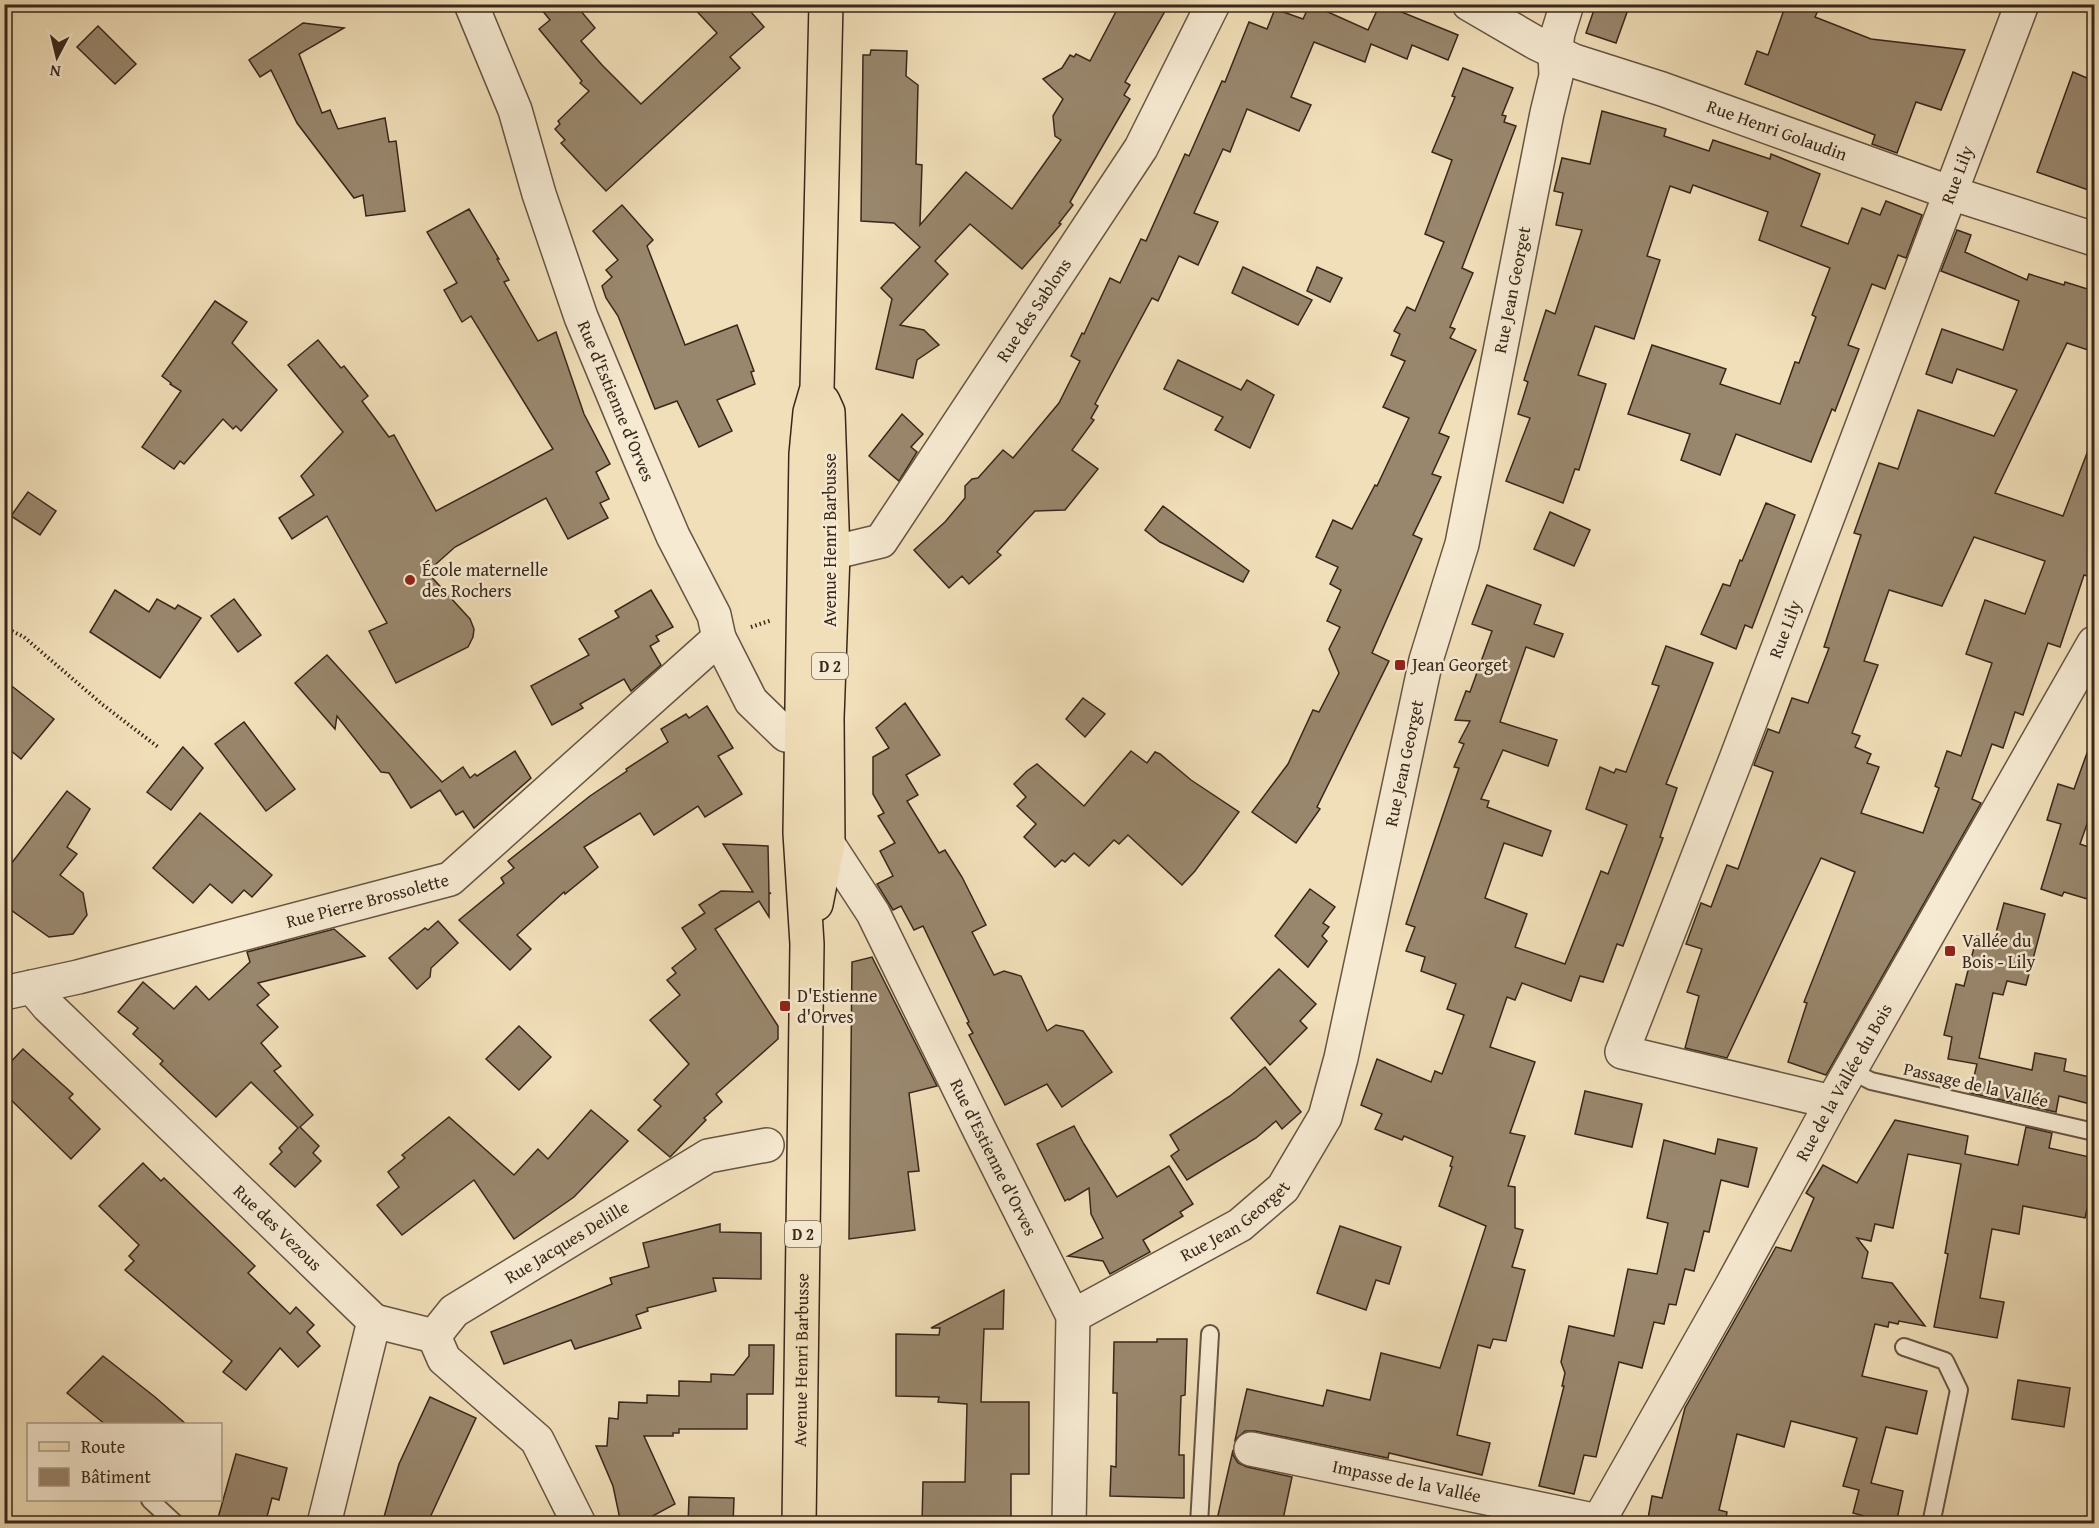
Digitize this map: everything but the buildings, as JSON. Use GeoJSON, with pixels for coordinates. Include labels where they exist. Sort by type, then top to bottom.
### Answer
{"type":"FeatureCollection","features":[{"type":"Feature","properties":{"kind":"main road","name":"Avenue Henri Barbusse"},"geometry":{"type":"LineString","coordinates":[[799,1524],[807,944],[814,839],[814,724],[819,557],[806,454],[810,412],[817,387],[826,4]]}},
{"type":"Feature","properties":{"kind":"main road","name":"Avenue Henri Barbusse"},"geometry":{"type":"LineString","coordinates":[[814,724],[804,609],[819,557]]}},
{"type":"Feature","properties":{"kind":"street","name":"Rue d'Estienne d'Orves"},"geometry":{"type":"LineString","coordinates":[[471,4],[515,110],[539,195],[581,317],[673,536],[714,615],[719,638],[751,701],[786,735],[814,724]]}},
{"type":"Feature","properties":{"kind":"street","name":"Rue des Sablons"},"geometry":{"type":"LineString","coordinates":[[819,557],[881,541],[1141,148],[1213,4]]}},
{"type":"Feature","properties":{"kind":"street","name":"Rue Henri Golaudin"},"geometry":{"type":"LineString","coordinates":[[1469,4],[1574,61],[1662,89],[1951,193],[2094,238]]}},
{"type":"Feature","properties":{"kind":"street","name":"Rue Jean Georget"},"geometry":{"type":"LineString","coordinates":[[1073,1316],[1240,1225],[1283,1188],[1325,1117],[1341,1058],[1426,660],[1462,544],[1556,76],[1558,33],[1567,4]]}},
{"type":"Feature","properties":{"kind":"street","name":"Rue Lily"},"geometry":{"type":"LineString","coordinates":[[1832,1102],[1622,1052],[2022,4]]}},
{"type":"Feature","properties":{"kind":"street","name":"Rue Pierre Brossolette"},"geometry":{"type":"LineString","coordinates":[[18,990],[78,977],[450,879],[719,638]]}},
{"type":"Feature","properties":{"kind":"street","name":"Rue de la Vallée du Bois"},"geometry":{"type":"LineString","coordinates":[[1597,1522],[1730,1289],[1850,1070],[2094,643]]}},
{"type":"Feature","properties":{"kind":"street","name":"Rue d'Estienne d'Orves"},"geometry":{"type":"LineString","coordinates":[[814,839],[873,913],[1073,1316],[1069,1524]]}},
{"type":"Feature","properties":{"kind":"street","name":"Rue des Vezous"},"geometry":{"type":"LineString","coordinates":[[18,990],[57,1015],[374,1321]]}},
{"type":"Feature","properties":{"kind":"street","name":"Rue Jacques Delille"},"geometry":{"type":"LineString","coordinates":[[434,1336],[454,1311],[708,1156],[767,1145]]}},
{"type":"Feature","properties":{"kind":"street"},"geometry":{"type":"LineString","coordinates":[[324,1524],[374,1321],[434,1336],[444,1359],[537,1440],[579,1524]]}},
{"type":"Feature","properties":{"kind":"street","name":"Impasse de la Vallée"},"geometry":{"type":"LineString","coordinates":[[1251,1449],[1597,1522]]}},
{"type":"Feature","properties":{"kind":"lane","name":"Passage de la Vallée"},"geometry":{"type":"LineString","coordinates":[[1850,1070],[1871,1081],[2094,1132]]}},
{"type":"Feature","properties":{"kind":"lane"},"geometry":{"type":"LineString","coordinates":[[1199,1524],[1210,1334]]}},
{"type":"Feature","properties":{"kind":"lane"},"geometry":{"type":"LineString","coordinates":[[1904,1347],[1946,1361],[1959,1390],[1930,1524]]}},
{"type":"Feature","properties":{"kind":"lane"},"geometry":{"type":"LineString","coordinates":[[151,1501],[176,1524]]}},
{"type":"Feature","properties":{"kind":"path"},"geometry":{"type":"LineString","coordinates":[[719,638],[804,609]]}},
{"type":"Feature","properties":{"kind":"path"},"geometry":{"type":"LineString","coordinates":[[4,627],[24,637],[103,705],[158,747]]}},
{"type":"Feature","properties":{"kind":"place","name":"École maternelle des Rochers"},"geometry":{"type":"Point","coordinates":[410,580]}},
{"type":"Feature","properties":{"kind":"place","name":"Jean Georget"},"geometry":{"type":"Point","coordinates":[1400,665]}},
{"type":"Feature","properties":{"kind":"place","name":"Vallée du Bois - Lily"},"geometry":{"type":"Point","coordinates":[1950,951]}},
{"type":"Feature","properties":{"kind":"place","name":"D'Estienne d'Orves"},"geometry":{"type":"Point","coordinates":[785,1006]}}]}
